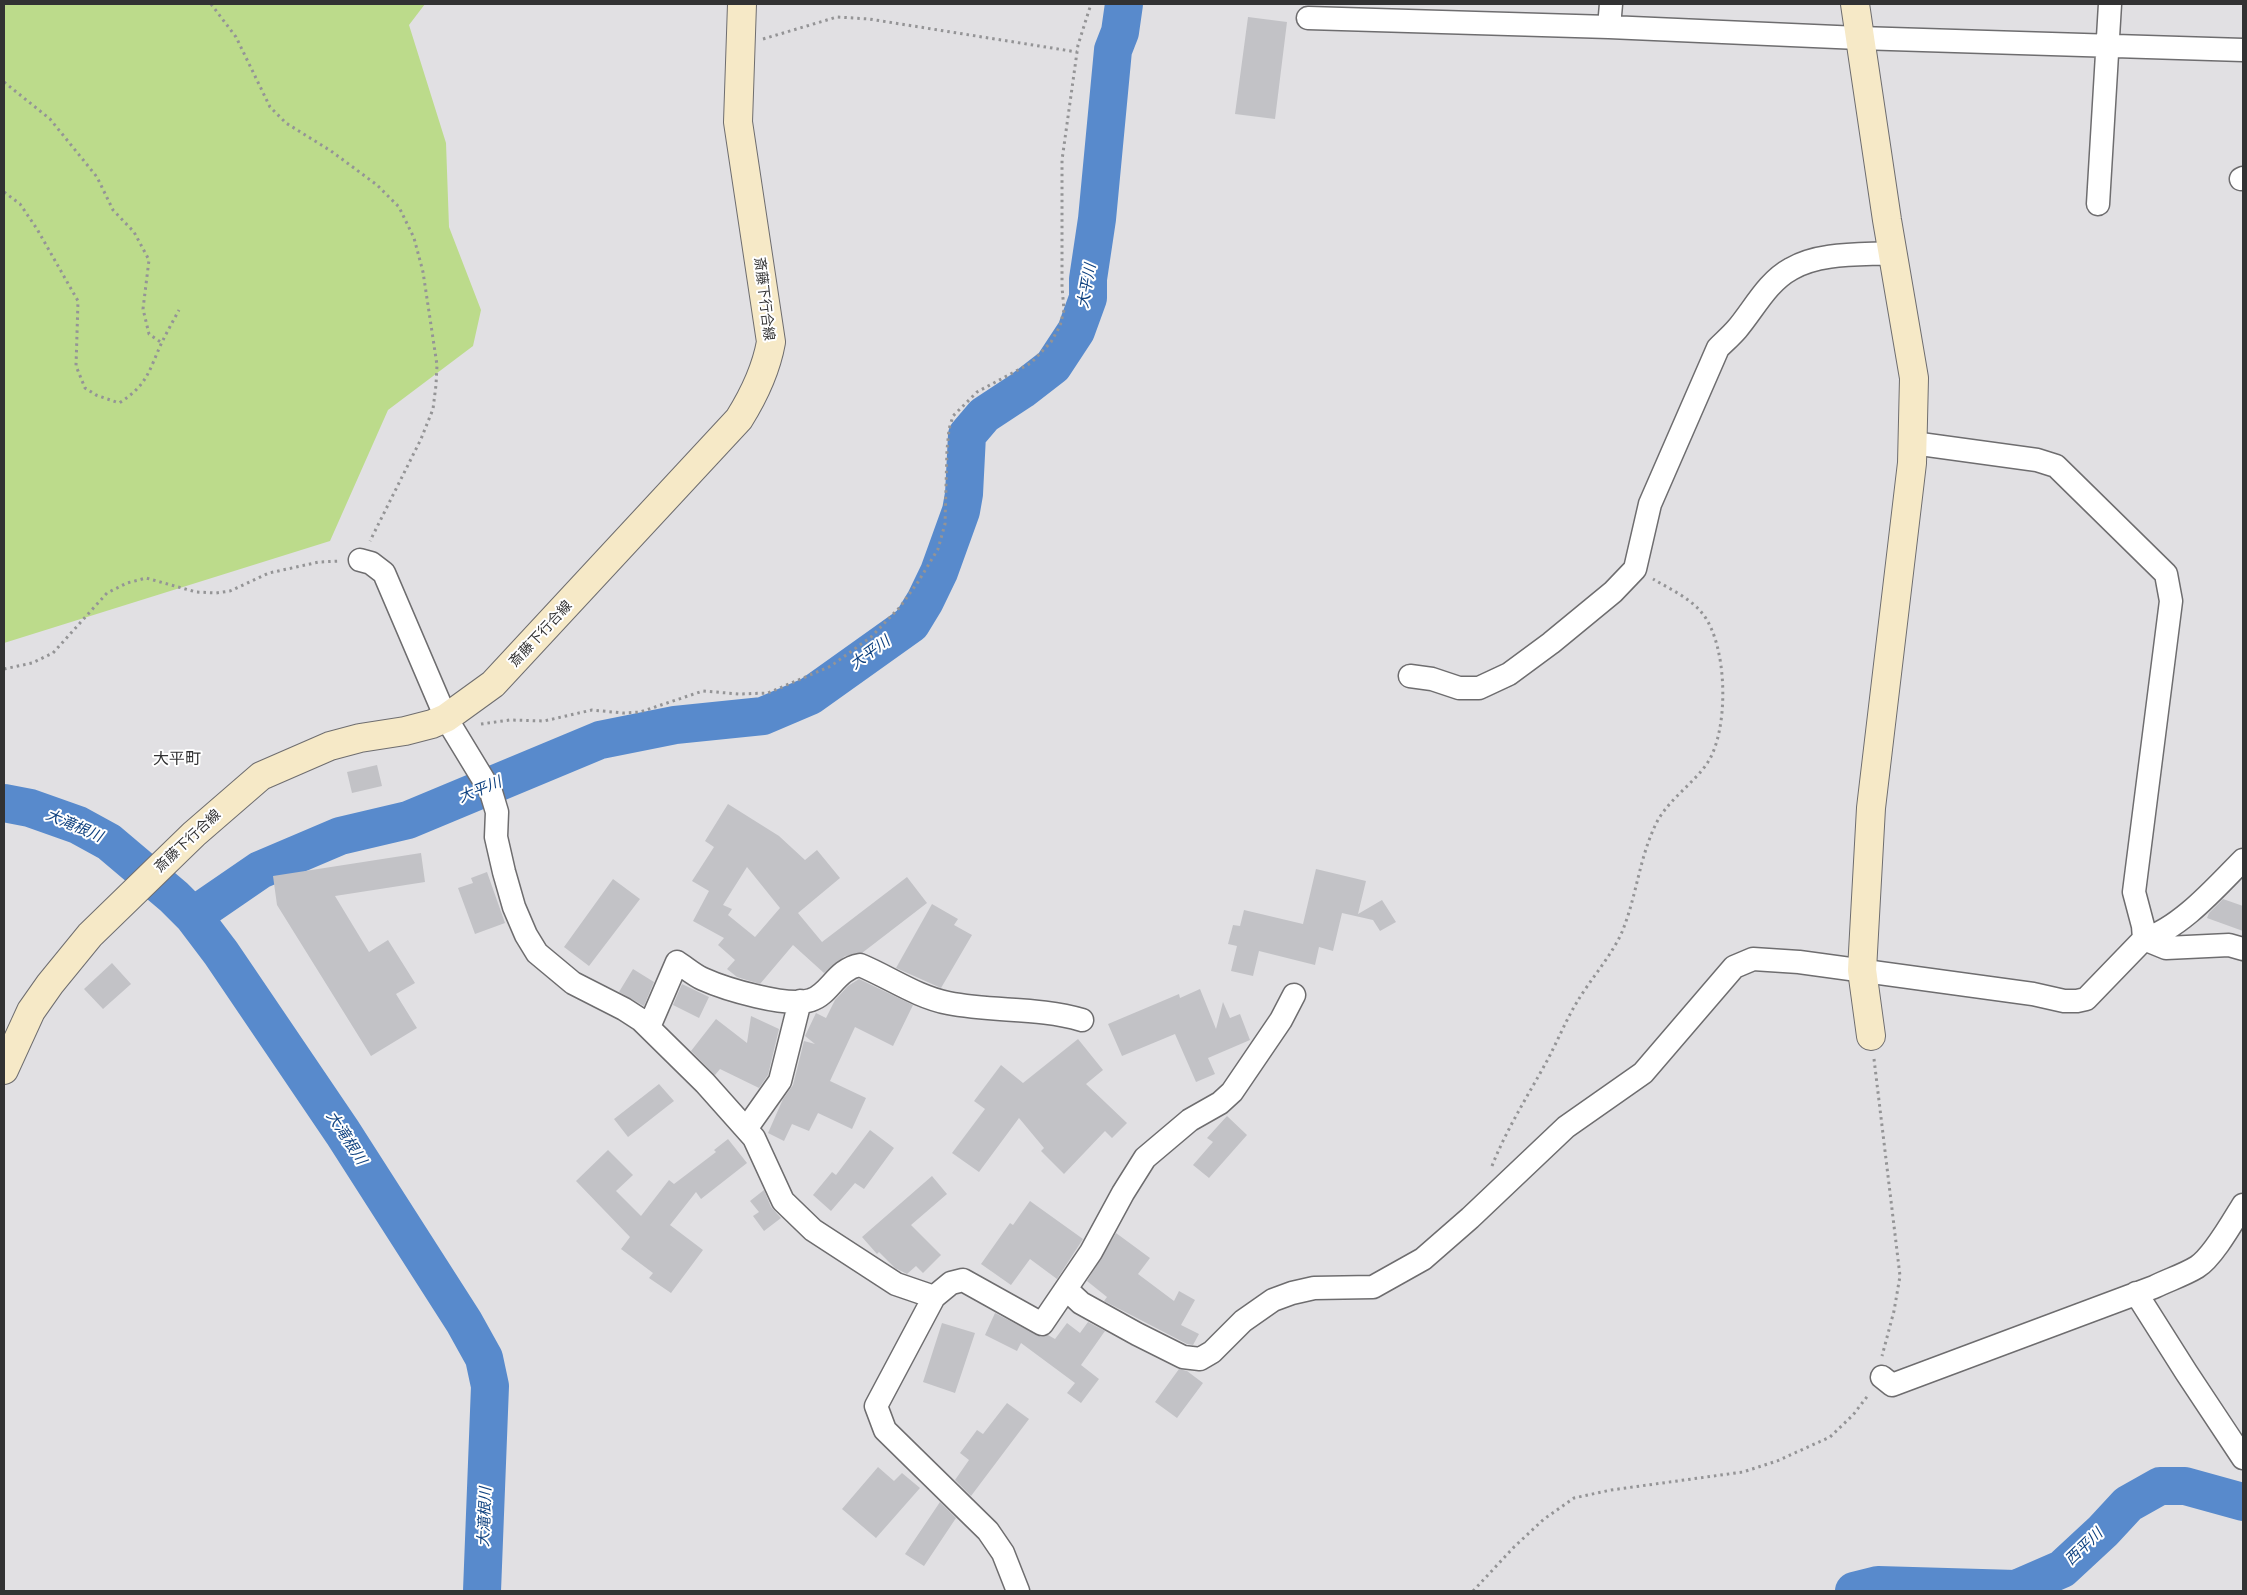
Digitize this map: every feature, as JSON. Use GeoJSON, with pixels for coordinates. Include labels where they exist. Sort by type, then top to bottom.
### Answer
{"type":"FeatureCollection","features":[{"type":"Feature","properties":{"kind":"main road","name":"斎藤下行合線"},"geometry":{"type":"LineString","coordinates":[[4,1070],[31,1012],[50,984],[98,927],[194,834],[261,776],[281,766],[330,746],[360,738],[450,724],[522,654],[739,419],[763,373],[771,342],[738,122],[739,40],[742,4]]}},
{"type":"Feature","properties":{"kind":"main road"},"geometry":{"type":"LineString","coordinates":[[1855,4],[1914,378],[1913,443],[1871,808],[1862,970],[1871,1036]]}},
{"type":"Feature","properties":{"kind":"street"},"geometry":{"type":"LineString","coordinates":[[1609,27],[1611,4]]}},
{"type":"Feature","properties":{"kind":"street"},"geometry":{"type":"LineString","coordinates":[[2098,204],[2110,4]]}},
{"type":"Feature","properties":{"kind":"street"},"geometry":{"type":"LineString","coordinates":[[1308,18],[2243,50]]}},
{"type":"Feature","properties":{"kind":"street"},"geometry":{"type":"LineString","coordinates":[[1410,676],[1432,679],[1459,688],[1479,688],[1509,674],[1552,643],[1602,602],[1635,569],[1650,504],[1718,348],[1737,329],[1767,289],[1790,269],[1808,261],[1841,256],[1893,254]]}},
{"type":"Feature","properties":{"kind":"street"},"geometry":{"type":"LineString","coordinates":[[1913,443],[2037,460],[2056,466],[2166,574],[2171,601],[2134,892],[2143,926],[2144,939]]}},
{"type":"Feature","properties":{"kind":"street"},"geometry":{"type":"LineString","coordinates":[[360,560],[371,563],[384,573],[450,724],[491,792],[497,812],[496,837],[504,872],[514,907],[526,935],[537,954],[572,983],[624,1009],[649,1027],[705,1083],[754,1138],[783,1201],[813,1230],[896,1284],[934,1297]]}},
{"type":"Feature","properties":{"kind":"street"},"geometry":{"type":"LineString","coordinates":[[1066,1289],[1082,1303],[1137,1334],[1183,1357],[1200,1359],[1212,1352],[1243,1321],[1273,1300],[1314,1288],[1373,1287],[1423,1258],[1501,1189],[1566,1127],[1644,1074],[1734,967],[1753,959],[1862,970],[2077,1001],[2086,998],[2144,939],[2157,935],[2185,915],[2243,860]]}},
{"type":"Feature","properties":{"kind":"street"},"geometry":{"type":"LineString","coordinates":[[2144,939],[2166,948],[2229,944],[2243,949]]}},
{"type":"Feature","properties":{"kind":"street"},"geometry":{"type":"LineString","coordinates":[[649,1027],[677,962],[702,979],[764,999],[780,1002],[811,1000],[843,971],[852,966],[860,965],[928,998],[947,1003],[975,1008],[1059,1014],[1082,1020]]}},
{"type":"Feature","properties":{"kind":"street"},"geometry":{"type":"LineString","coordinates":[[1018,1591],[1003,1553],[988,1531],[885,1430],[876,1406],[934,1297],[951,1283],[963,1280],[1042,1324],[1091,1252],[1123,1193],[1145,1158],[1190,1120],[1220,1103],[1232,1092],[1281,1020],[1294,995]]}},
{"type":"Feature","properties":{"kind":"street"},"geometry":{"type":"LineString","coordinates":[[746,1129],[780,1081],[800,1001]]}},
{"type":"Feature","properties":{"kind":"street"},"geometry":{"type":"LineString","coordinates":[[1882,1377],[1892,1385],[2136,1293],[2198,1266],[2222,1238],[2243,1205]]}},
{"type":"Feature","properties":{"kind":"street"},"geometry":{"type":"LineString","coordinates":[[2136,1293],[2243,1458]]}},
{"type":"Feature","properties":{"kind":"path"},"geometry":{"type":"LineString","coordinates":[[4,669],[32,662],[53,653],[107,593],[127,583],[146,578],[188,590],[216,594],[230,591],[269,574],[319,562],[360,560],[421,439],[433,408],[437,365],[423,272],[414,238],[399,207],[359,170],[292,127],[270,107],[236,37],[211,4]]}},
{"type":"Feature","properties":{"kind":"path"},"geometry":{"type":"LineString","coordinates":[[450,724],[510,720],[544,721],[592,710],[623,713],[640,712],[703,691],[739,694],[768,693],[832,666],[871,637],[900,607],[938,549],[946,524],[949,429],[954,416],[977,392],[1031,363],[1052,342],[1060,326],[1064,310],[1062,287],[1062,160],[1077,52],[1091,4]]}},
{"type":"Feature","properties":{"kind":"path"},"geometry":{"type":"LineString","coordinates":[[739,40],[759,40],[837,17],[879,20],[1077,52]]}},
{"type":"Feature","properties":{"kind":"path"},"geometry":{"type":"LineString","coordinates":[[4,82],[50,119],[97,177],[113,210],[134,232],[149,260],[143,309],[149,334],[162,343]]}},
{"type":"Feature","properties":{"kind":"path"},"geometry":{"type":"LineString","coordinates":[[4,192],[20,204],[26,212],[78,301],[76,366],[85,388],[96,395],[119,403],[131,395],[150,373],[162,343],[179,310]]}},
{"type":"Feature","properties":{"kind":"path"},"geometry":{"type":"LineString","coordinates":[[1501,1189],[1492,1176],[1492,1167],[1504,1138],[1577,1002],[1621,933],[1637,884],[1643,856],[1654,826],[1666,806],[1683,792],[1707,764],[1714,752],[1722,718],[1721,664],[1717,646],[1707,620],[1702,612],[1682,595],[1635,569]]}},
{"type":"Feature","properties":{"kind":"path"},"geometry":{"type":"LineString","coordinates":[[1473,1591],[1514,1547],[1544,1519],[1574,1498],[1611,1490],[1743,1472],[1777,1461],[1830,1437],[1853,1415],[1882,1377],[1882,1355],[1894,1311],[1900,1276],[1871,1036]]}},
{"type":"Feature","properties":{"kind":"green space"},"geometry":{"type":"Polygon","coordinates":[[[4,4],[425,4],[409,25],[446,143],[449,227],[481,310],[473,346],[388,410],[330,541],[4,643],[4,4]]]}},
{"type":"Feature","properties":{"kind":"building"},"geometry":{"type":"Polygon","coordinates":[[[1248,17],[1287,22],[1275,119],[1235,114],[1248,17]]]}},
{"type":"Feature","properties":{"kind":"building"},"geometry":{"type":"Polygon","coordinates":[[[377,765],[382,786],[352,793],[347,772],[377,765]]]}},
{"type":"Feature","properties":{"kind":"building"},"geometry":{"type":"Polygon","coordinates":[[[728,804],[779,836],[805,860],[817,850],[840,878],[798,913],[822,942],[907,877],[927,903],[862,953],[845,956],[824,973],[793,945],[760,984],[737,977],[727,969],[735,960],[718,945],[724,938],[693,921],[709,891],[692,881],[714,847],[705,841],[728,804]],[[747,867],[723,905],[732,909],[728,915],[755,937],[780,908],[747,867]]]}},
{"type":"Feature","properties":{"kind":"building"},"geometry":{"type":"Polygon","coordinates":[[[421,853],[425,882],[335,896],[369,952],[388,940],[415,983],[396,994],[417,1028],[371,1056],[277,905],[273,876],[421,853]]]}},
{"type":"Feature","properties":{"kind":"building"},"geometry":{"type":"Polygon","coordinates":[[[1316,869],[1366,881],[1358,914],[1382,900],[1396,922],[1380,931],[1373,920],[1342,913],[1333,951],[1319,947],[1315,965],[1259,951],[1253,976],[1231,971],[1237,946],[1228,944],[1233,925],[1240,926],[1244,910],[1303,924],[1316,869]]]}},
{"type":"Feature","properties":{"kind":"building"},"geometry":{"type":"Polygon","coordinates":[[[487,872],[505,923],[475,934],[458,888],[473,883],[471,878],[487,872]]]}},
{"type":"Feature","properties":{"kind":"building"},"geometry":{"type":"Polygon","coordinates":[[[613,879],[640,899],[589,966],[564,947],[613,879]]]}},
{"type":"Feature","properties":{"kind":"building"},"geometry":{"type":"Polygon","coordinates":[[[2223,899],[2243,906],[2243,931],[2207,918],[2209,913],[2223,899]]]}},
{"type":"Feature","properties":{"kind":"building"},"geometry":{"type":"Polygon","coordinates":[[[932,904],[958,919],[954,925],[972,935],[941,988],[896,968],[932,904]]]}},
{"type":"Feature","properties":{"kind":"building"},"geometry":{"type":"Polygon","coordinates":[[[112,963],[131,984],[103,1009],[84,989],[112,963]]]}},
{"type":"Feature","properties":{"kind":"building"},"geometry":{"type":"Polygon","coordinates":[[[633,969],[654,982],[644,1006],[619,992],[633,969]]]}},
{"type":"Feature","properties":{"kind":"building"},"geometry":{"type":"Polygon","coordinates":[[[859,979],[913,1005],[893,1046],[855,1027],[830,1081],[866,1098],[852,1129],[818,1113],[809,1131],[792,1124],[784,1141],[768,1133],[783,1099],[793,1085],[804,1041],[815,1044],[805,1036],[816,1013],[826,1018],[835,1000],[848,986],[859,979]]]}},
{"type":"Feature","properties":{"kind":"building"},"geometry":{"type":"Polygon","coordinates":[[[682,984],[709,997],[699,1018],[673,1005],[682,984]]]}},
{"type":"Feature","properties":{"kind":"building"},"geometry":{"type":"Polygon","coordinates":[[[1200,989],[1216,1029],[1223,1002],[1230,1018],[1240,1014],[1250,1040],[1208,1058],[1215,1074],[1196,1082],[1175,1034],[1122,1056],[1108,1024],[1179,994],[1180,998],[1200,989]]]}},
{"type":"Feature","properties":{"kind":"building"},"geometry":{"type":"Polygon","coordinates":[[[751,1016],[779,1029],[768,1075],[759,1088],[720,1069],[715,1075],[691,1051],[716,1019],[747,1043],[751,1016]]]}},
{"type":"Feature","properties":{"kind":"building"},"geometry":{"type":"Polygon","coordinates":[[[1078,1039],[1103,1070],[1086,1084],[1127,1123],[1112,1138],[1105,1131],[1064,1174],[1041,1151],[1044,1148],[1019,1118],[979,1172],[952,1153],[985,1109],[974,1101],[1001,1065],[1023,1083],[1078,1039]]]}},
{"type":"Feature","properties":{"kind":"building"},"geometry":{"type":"Polygon","coordinates":[[[659,1084],[674,1101],[628,1137],[614,1119],[659,1084]]]}},
{"type":"Feature","properties":{"kind":"building"},"geometry":{"type":"Polygon","coordinates":[[[1227,1116],[1247,1135],[1209,1178],[1193,1165],[1213,1142],[1207,1138],[1227,1116]]]}},
{"type":"Feature","properties":{"kind":"building"},"geometry":{"type":"Polygon","coordinates":[[[870,1130],[894,1148],[864,1189],[855,1183],[831,1211],[813,1195],[832,1172],[836,1175],[870,1130]]]}},
{"type":"Feature","properties":{"kind":"building"},"geometry":{"type":"Polygon","coordinates":[[[728,1139],[747,1163],[701,1199],[696,1192],[670,1225],[703,1250],[671,1293],[649,1278],[653,1273],[621,1249],[630,1237],[576,1181],[608,1150],[633,1175],[616,1191],[641,1216],[669,1180],[674,1184],[716,1152],[714,1150],[728,1139]]]}},
{"type":"Feature","properties":{"kind":"building"},"geometry":{"type":"Polygon","coordinates":[[[932,1176],[947,1194],[911,1225],[941,1255],[923,1273],[916,1266],[907,1274],[895,1268],[879,1252],[877,1254],[862,1237],[932,1176]]]}},
{"type":"Feature","properties":{"kind":"building"},"geometry":{"type":"Polygon","coordinates":[[[764,1190],[771,1207],[781,1218],[764,1231],[753,1216],[759,1212],[750,1201],[764,1190]]]}},
{"type":"Feature","properties":{"kind":"building"},"geometry":{"type":"Polygon","coordinates":[[[1030,1201],[1083,1239],[1057,1279],[1030,1259],[1011,1285],[981,1264],[1010,1223],[1013,1225],[1030,1201]]]}},
{"type":"Feature","properties":{"kind":"building"},"geometry":{"type":"Polygon","coordinates":[[[1116,1233],[1150,1258],[1138,1274],[1174,1301],[1179,1291],[1195,1300],[1181,1325],[1199,1334],[1193,1345],[1187,1344],[1104,1301],[1107,1297],[1087,1281],[1116,1233]]]}},
{"type":"Feature","properties":{"kind":"building"},"geometry":{"type":"Polygon","coordinates":[[[995,1313],[1041,1337],[1048,1335],[1055,1339],[1067,1323],[1080,1333],[1088,1322],[1105,1331],[1081,1365],[1099,1379],[1081,1403],[1067,1393],[1075,1383],[1021,1343],[1017,1351],[985,1335],[995,1313]]]}},
{"type":"Feature","properties":{"kind":"building"},"geometry":{"type":"Polygon","coordinates":[[[942,1323],[975,1333],[955,1393],[923,1382],[942,1323]]]}},
{"type":"Feature","properties":{"kind":"building"},"geometry":{"type":"Polygon","coordinates":[[[1179,1369],[1187,1371],[1203,1383],[1177,1418],[1155,1402],[1179,1369]]]}},
{"type":"Feature","properties":{"kind":"building"},"geometry":{"type":"Polygon","coordinates":[[[1007,1403],[1029,1419],[971,1496],[955,1480],[969,1460],[960,1453],[977,1430],[983,1434],[1007,1403]]]}},
{"type":"Feature","properties":{"kind":"building"},"geometry":{"type":"Polygon","coordinates":[[[878,1467],[894,1481],[902,1473],[920,1488],[876,1538],[842,1509],[878,1467]]]}},
{"type":"Feature","properties":{"kind":"building"},"geometry":{"type":"Polygon","coordinates":[[[940,1502],[956,1518],[924,1566],[905,1554],[940,1502]]]}},
{"type":"Feature","properties":{"kind":"waterway","name":"大平川"},"geometry":{"type":"LineString","coordinates":[[193,916],[260,870],[340,836],[408,820],[600,740],[675,725],[763,716],[810,696],[911,624],[939,572],[961,511],[964,494],[967,435],[984,415],[1022,390],[1053,366],[1076,331],[1088,298],[1088,279],[1097,219],[1113,50],[1120,32],[1124,4]]}},
{"type":"Feature","properties":{"kind":"waterway","name":"大滝根川"},"geometry":{"type":"LineString","coordinates":[[4,803],[30,808],[78,825],[109,842],[174,897],[193,916],[221,953],[343,1133],[464,1322],[484,1358],[490,1386],[482,1591]]}},
{"type":"Feature","properties":{"kind":"waterway","name":"西平川"},"geometry":{"type":"LineString","coordinates":[[1854,1591],[1878,1585],[2016,1589],[2062,1569],[2103,1531],[2128,1504],[2160,1486],[2185,1486],[2243,1502]]}},
{"type":"Feature","properties":{"kind":"district","name":"大平町"},"geometry":{"type":"Point","coordinates":[177,759]}}]}
